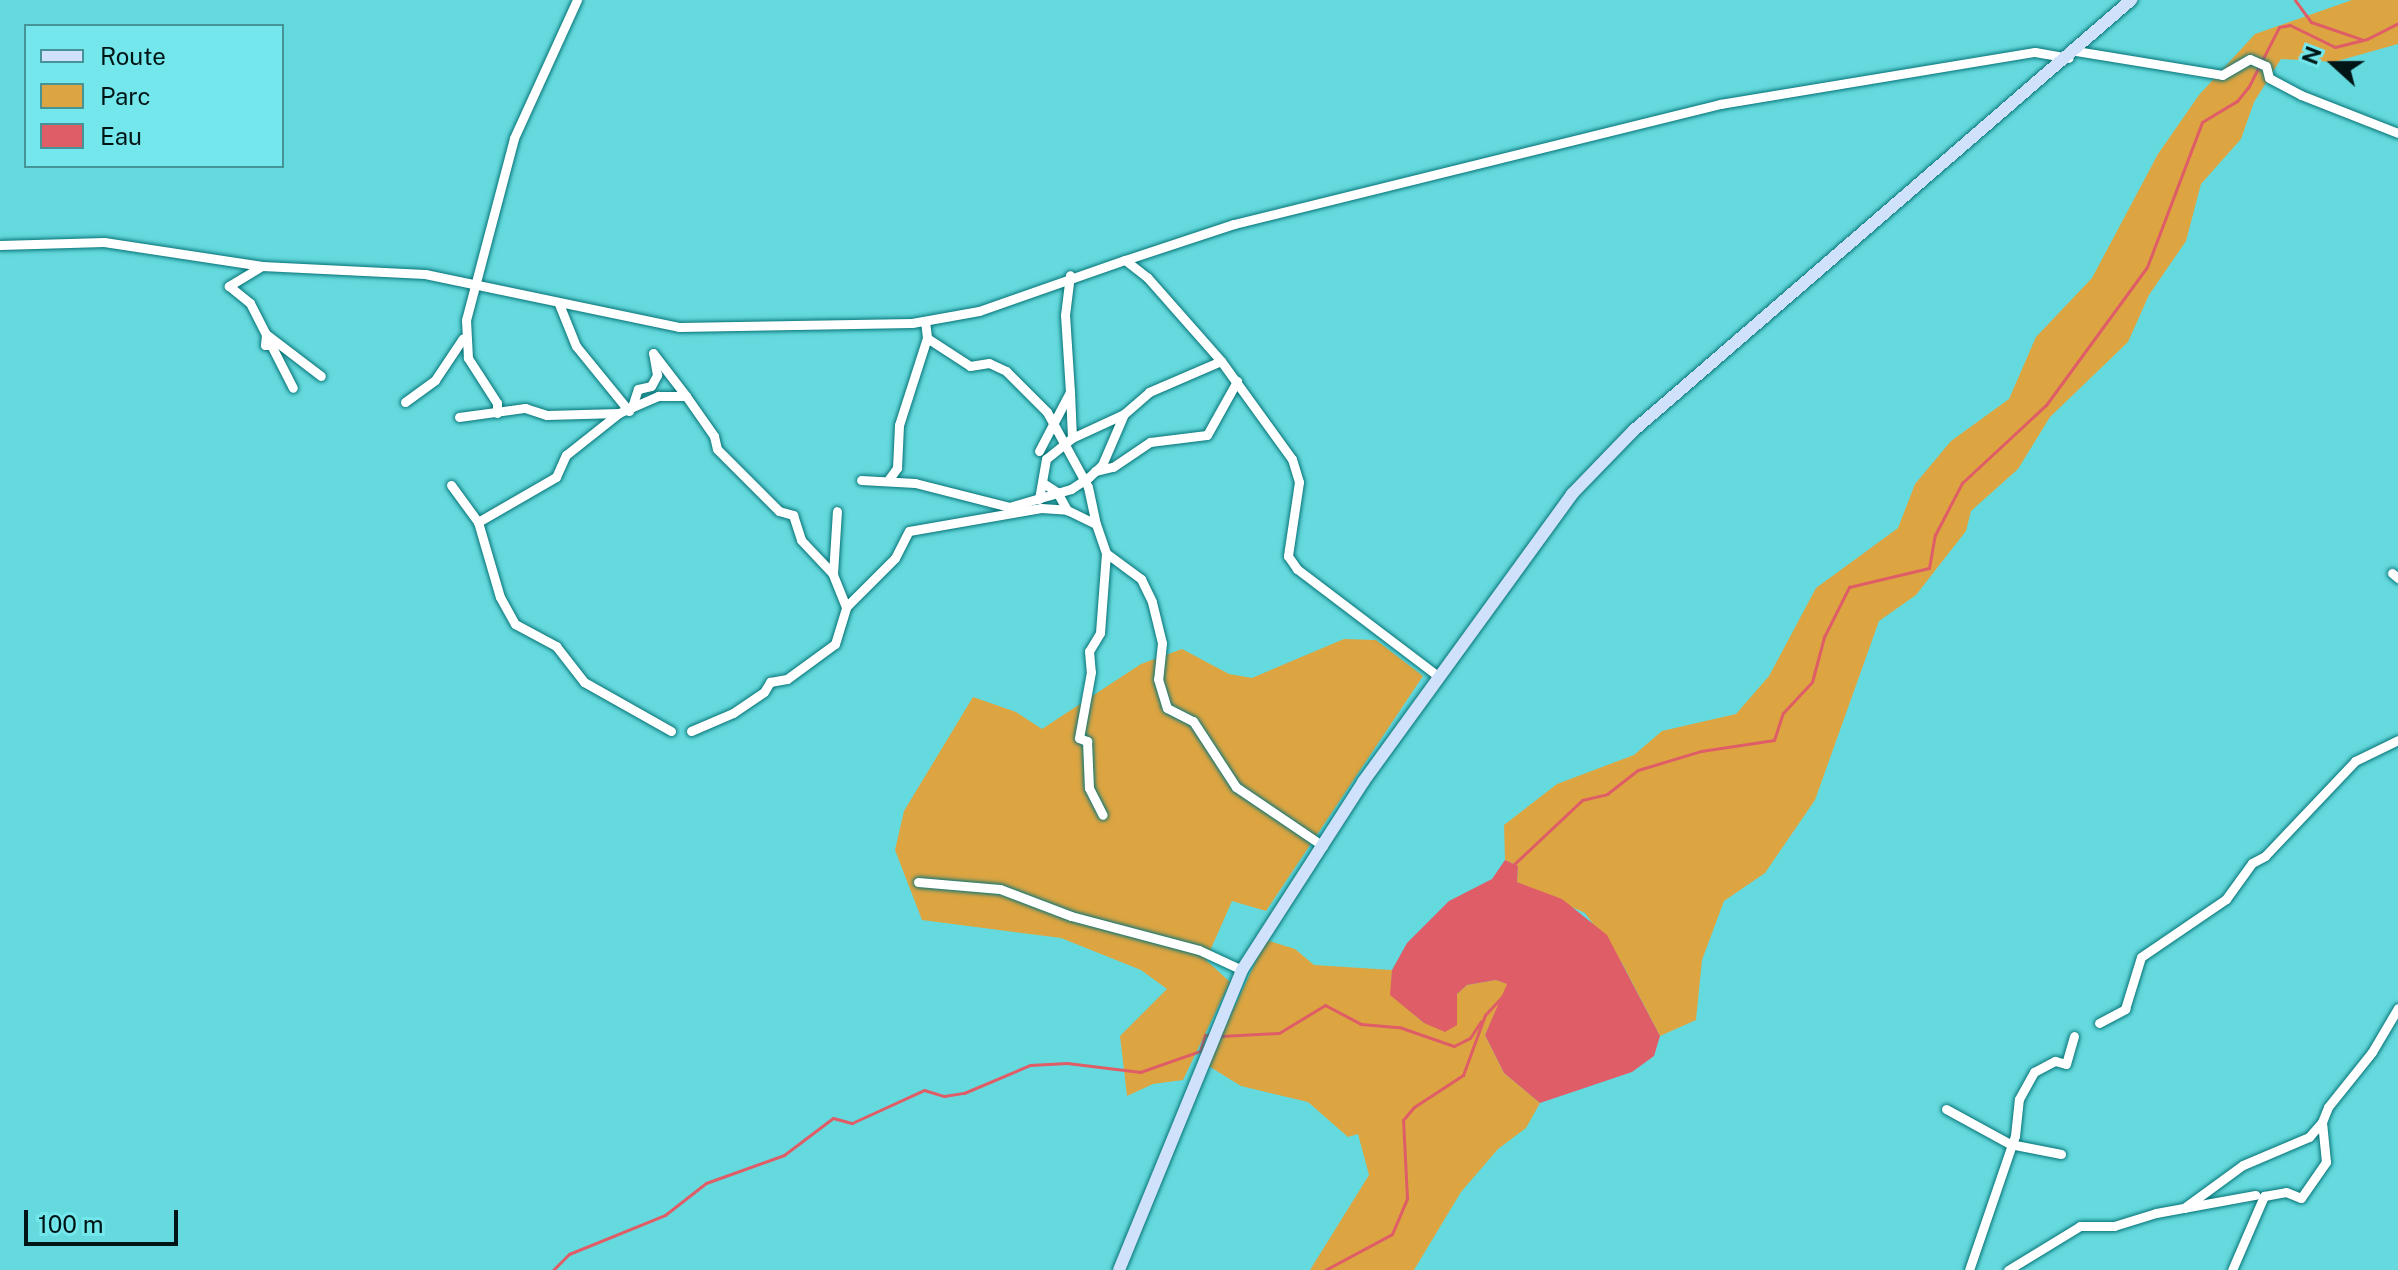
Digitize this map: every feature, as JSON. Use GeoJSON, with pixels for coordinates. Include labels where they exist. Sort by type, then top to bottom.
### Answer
{"type":"FeatureCollection","features":[{"type":"Feature","properties":{"kind":"main road"},"geometry":{"type":"LineString","coordinates":[[1119,1270],[1242,970],[1438,676],[1572,494],[1633,431],[2131,0]]}},
{"type":"Feature","properties":{"kind":"street"},"geometry":{"type":"LineString","coordinates":[[405,402],[435,380],[464,335],[514,138],[577,0]]}},
{"type":"Feature","properties":{"kind":"street"},"geometry":{"type":"LineString","coordinates":[[0,245],[104,242],[262,266],[373,269],[479,285],[679,327],[925,321],[979,311],[1070,275],[1234,224],[1720,104],[2035,52],[2072,54],[2222,75],[2250,59],[2266,66],[2269,78],[2301,95],[2398,133]]}},
{"type":"Feature","properties":{"kind":"street"},"geometry":{"type":"LineString","coordinates":[[1125,260],[1147,277],[1221,361],[1292,459],[1299,482],[1288,556],[1297,569],[1438,676]]}},
{"type":"Feature","properties":{"kind":"street"},"geometry":{"type":"LineString","coordinates":[[262,266],[229,286],[250,303],[266,334],[321,376]]}},
{"type":"Feature","properties":{"kind":"street"},"geometry":{"type":"LineString","coordinates":[[1068,441],[1070,392],[1065,315],[1070,275]]}},
{"type":"Feature","properties":{"kind":"street"},"geometry":{"type":"LineString","coordinates":[[559,304],[576,346],[624,412]]}},
{"type":"Feature","properties":{"kind":"street"},"geometry":{"type":"LineString","coordinates":[[889,479],[897,468],[899,425],[927,338],[925,321]]}},
{"type":"Feature","properties":{"kind":"street"},"geometry":{"type":"LineString","coordinates":[[266,334],[265,345],[271,345],[293,388]]}},
{"type":"Feature","properties":{"kind":"street"},"geometry":{"type":"LineString","coordinates":[[464,335],[468,358],[497,403],[497,413]]}},
{"type":"Feature","properties":{"kind":"street"},"geometry":{"type":"LineString","coordinates":[[927,338],[970,366],[989,363],[1006,371],[1068,441],[1085,484],[1106,553],[1100,633],[1089,651],[1091,672],[1079,738],[1087,741],[1089,788],[1103,815]]}},
{"type":"Feature","properties":{"kind":"street"},"geometry":{"type":"LineString","coordinates":[[624,412],[638,389],[651,386],[657,375],[653,353],[714,436],[717,449],[779,511],[793,515],[801,540],[833,574],[846,607]]}},
{"type":"Feature","properties":{"kind":"street"},"geometry":{"type":"LineString","coordinates":[[1039,499],[1046,459],[1068,441],[1124,414],[1149,392],[1221,361]]}},
{"type":"Feature","properties":{"kind":"street"},"geometry":{"type":"LineString","coordinates":[[1096,470],[1113,467],[1150,442],[1207,435],[1237,381]]}},
{"type":"Feature","properties":{"kind":"street"},"geometry":{"type":"LineString","coordinates":[[1039,451],[1070,392]]}},
{"type":"Feature","properties":{"kind":"street"},"geometry":{"type":"LineString","coordinates":[[478,522],[556,477],[566,455],[624,412],[658,396],[686,396]]}},
{"type":"Feature","properties":{"kind":"street"},"geometry":{"type":"LineString","coordinates":[[459,417],[525,408],[547,415],[624,412]]}},
{"type":"Feature","properties":{"kind":"street"},"geometry":{"type":"LineString","coordinates":[[861,480],[889,479],[1009,507],[1085,484],[1096,470],[1124,414]]}},
{"type":"Feature","properties":{"kind":"street"},"geometry":{"type":"LineString","coordinates":[[1043,483],[1057,492],[1067,510]]}},
{"type":"Feature","properties":{"kind":"street"},"geometry":{"type":"LineString","coordinates":[[451,485],[478,522],[500,597],[515,624],[556,646],[584,682],[671,731]]}},
{"type":"Feature","properties":{"kind":"street"},"geometry":{"type":"LineString","coordinates":[[691,731],[733,713],[764,692],[770,682],[787,679],[821,658],[835,644],[846,607],[895,558],[909,531],[1041,508],[1067,510],[1096,524]]}},
{"type":"Feature","properties":{"kind":"street"},"geometry":{"type":"LineString","coordinates":[[833,574],[837,511]]}},
{"type":"Feature","properties":{"kind":"street"},"geometry":{"type":"LineString","coordinates":[[1106,553],[1141,579],[1152,602],[1162,643],[1158,679],[1167,708],[1193,721],[1236,787],[1323,846]]}},
{"type":"Feature","properties":{"kind":"street"},"geometry":{"type":"LineString","coordinates":[[2099,1023],[2125,1009],[2141,957],[2226,899],[2252,863],[2297,825],[2355,761],[2398,740]]}},
{"type":"Feature","properties":{"kind":"street"},"geometry":{"type":"LineString","coordinates":[[918,882],[1000,889],[1071,916],[1199,950],[1242,970]]}},
{"type":"Feature","properties":{"kind":"street"},"geometry":{"type":"LineString","coordinates":[[2183,1208],[2243,1165],[2309,1137],[2398,1008]]}},
{"type":"Feature","properties":{"kind":"street"},"geometry":{"type":"LineString","coordinates":[[1969,1270],[2010,1144],[2019,1099],[2034,1072],[2055,1061],[2066,1064],[2074,1036]]}},
{"type":"Feature","properties":{"kind":"street"},"geometry":{"type":"LineString","coordinates":[[1946,1109],[2010,1144],[2061,1154]]}},
{"type":"Feature","properties":{"kind":"street"},"geometry":{"type":"LineString","coordinates":[[2232,1270],[2264,1196],[2286,1192],[2301,1198],[2326,1162],[2322,1122]]}},
{"type":"Feature","properties":{"kind":"street"},"geometry":{"type":"LineString","coordinates":[[2008,1270],[2080,1226],[2114,1226],[2183,1208],[2255,1195]]}},
{"type":"Feature","properties":{"kind":"green space"},"geometry":{"type":"Polygon","coordinates":[[[2352,0],[2398,0],[2398,44],[2334,62],[2281,59],[2254,102],[2241,139],[2201,184],[2186,241],[2149,295],[2128,342],[2050,417],[2018,469],[1971,511],[1966,531],[1916,595],[1879,621],[1815,800],[1765,873],[1724,901],[1702,960],[1696,1020],[1660,1036],[1622,963],[1585,913],[1517,882],[1518,866],[1505,860],[1504,825],[1557,784],[1634,755],[1662,731],[1736,714],[1769,676],[1816,588],[1898,528],[1915,484],[1951,441],[2009,399],[2036,337],[2092,278],[2158,154],[2199,95],[2255,34],[2352,0]]]}},
{"type":"Feature","properties":{"kind":"green space"},"geometry":{"type":"Polygon","coordinates":[[[1344,639],[1376,640],[1423,676],[1266,911],[1232,901],[1206,960],[1230,982],[1183,1080],[1153,1084],[1127,1096],[1120,1036],[1167,989],[1141,970],[1061,938],[922,920],[895,850],[904,811],[973,697],[1016,712],[1042,729],[1141,664],[1182,649],[1229,674],[1252,678],[1344,639]]]}},
{"type":"Feature","properties":{"kind":"green space"},"geometry":{"type":"Polygon","coordinates":[[[1266,940],[1295,949],[1314,965],[1392,970],[1391,995],[1424,1023],[1456,1025],[1457,994],[1467,985],[1496,980],[1508,984],[1485,1035],[1504,1073],[1540,1103],[1526,1128],[1498,1149],[1461,1192],[1414,1270],[1310,1270],[1369,1175],[1358,1134],[1348,1137],[1308,1102],[1241,1086],[1207,1065],[1266,940]]]}},
{"type":"Feature","properties":{"kind":"water"},"geometry":{"type":"Polygon","coordinates":[[[1505,860],[1518,866],[1517,882],[1562,899],[1607,935],[1660,1036],[1654,1056],[1632,1072],[1540,1103],[1504,1073],[1485,1035],[1507,984],[1496,980],[1467,985],[1457,994],[1457,1025],[1445,1032],[1424,1023],[1390,995],[1392,970],[1407,943],[1449,901],[1492,879],[1505,860]]]}},
{"type":"Feature","properties":{"kind":"waterway"},"geometry":{"type":"LineString","coordinates":[[2295,0],[2311,22],[2361,39]]}},
{"type":"Feature","properties":{"kind":"waterway"},"geometry":{"type":"LineString","coordinates":[[1511,867],[1582,800],[1607,794],[1638,770],[1701,751],[1774,740],[1783,713],[1812,682],[1824,637],[1849,587],[1929,568],[1935,535],[1962,483],[2046,405],[2147,267],[2202,122],[2237,101],[2249,86],[2279,27],[2290,25],[2335,47],[2367,39],[2398,23]]}},
{"type":"Feature","properties":{"kind":"waterway"},"geometry":{"type":"LineString","coordinates":[[1325,1270],[1392,1234],[1407,1198],[1403,1120],[1414,1107],[1463,1075],[1485,1015],[1507,991]]}},
{"type":"Feature","properties":{"kind":"waterway"},"geometry":{"type":"LineString","coordinates":[[1221,1036],[1279,1033],[1325,1005],[1361,1024],[1399,1027],[1454,1046],[1470,1038],[1481,1021]]}},
{"type":"Feature","properties":{"kind":"waterway"},"geometry":{"type":"LineString","coordinates":[[553,1270],[569,1254],[665,1215],[706,1183],[784,1155],[833,1118],[852,1123],[924,1090],[944,1096],[964,1093],[1030,1065],[1067,1063],[1140,1072],[1200,1051],[1205,1035],[1209,1035]]}}]}
